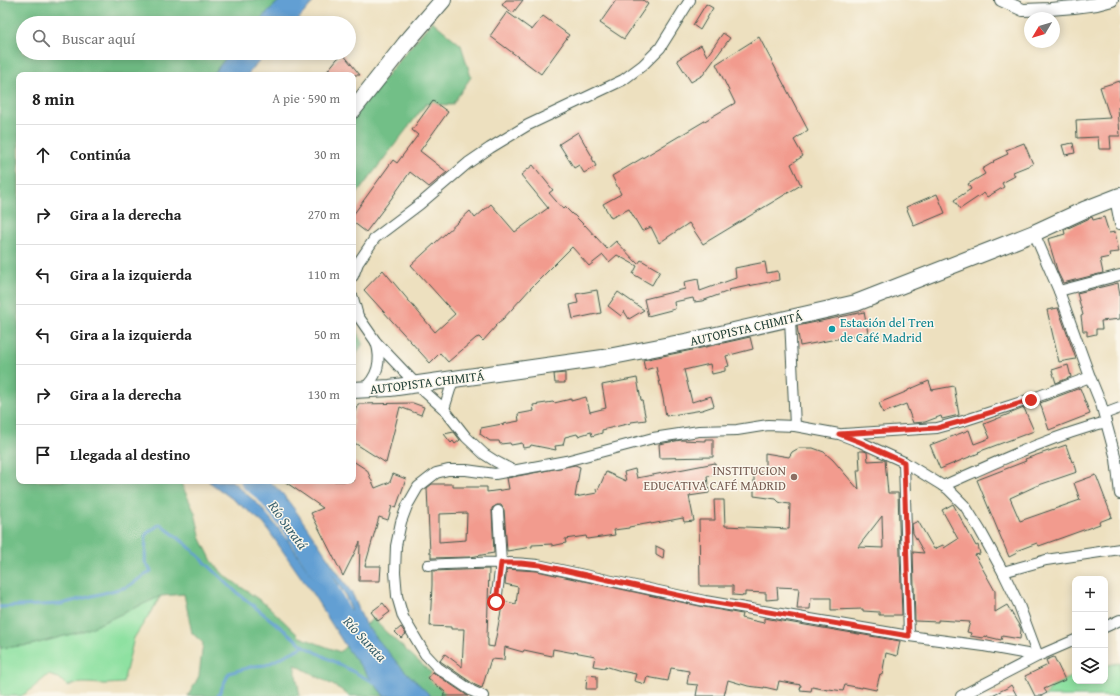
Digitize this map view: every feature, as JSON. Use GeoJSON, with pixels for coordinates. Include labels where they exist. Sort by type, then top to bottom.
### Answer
{"type":"FeatureCollection","features":[{"type":"Feature","properties":{"kind":"highway"},"geometry":{"type":"LineString","coordinates":[[356,106],[405,44],[443,0]]}},
{"type":"Feature","properties":{"kind":"highway","name":"AUTOPISTA CHIMITÁ"},"geometry":{"type":"LineString","coordinates":[[357,390],[390,388],[453,380],[603,358],[690,341],[856,303],[1034,233],[1118,197]]}},
{"type":"Feature","properties":{"kind":"street"},"geometry":{"type":"LineString","coordinates":[[356,268],[375,238],[420,204],[468,163],[528,125],[624,80],[643,65],[660,48],[690,0]]}},
{"type":"Feature","properties":{"kind":"street"},"geometry":{"type":"LineString","coordinates":[[1000,0],[1023,10],[1068,8],[1097,4],[1112,0]]}},
{"type":"Feature","properties":{"kind":"street"},"geometry":{"type":"LineString","coordinates":[[1118,197],[1120,224]]}},
{"type":"Feature","properties":{"kind":"street"},"geometry":{"type":"LineString","coordinates":[[1034,233],[1060,291],[1097,393],[1116,459],[1120,494]]}},
{"type":"Feature","properties":{"kind":"street"},"geometry":{"type":"LineString","coordinates":[[1060,291],[1120,275]]}},
{"type":"Feature","properties":{"kind":"street"},"geometry":{"type":"LineString","coordinates":[[356,309],[358,316],[376,342],[416,384],[444,409],[466,437],[495,462],[514,471]]}},
{"type":"Feature","properties":{"kind":"street"},"geometry":{"type":"LineString","coordinates":[[790,319],[795,426]]}},
{"type":"Feature","properties":{"kind":"street"},"geometry":{"type":"LineString","coordinates":[[357,390],[371,382],[377,370],[379,356],[376,342]]}},
{"type":"Feature","properties":{"kind":"street"},"geometry":{"type":"LineString","coordinates":[[839,434],[937,428],[1031,400],[1090,377]]}},
{"type":"Feature","properties":{"kind":"street"},"geometry":{"type":"LineString","coordinates":[[444,409],[453,380]]}},
{"type":"Feature","properties":{"kind":"street"},"geometry":{"type":"LineString","coordinates":[[943,486],[1014,454],[1105,418],[1120,408]]}},
{"type":"Feature","properties":{"kind":"street"},"geometry":{"type":"LineString","coordinates":[[483,696],[472,691],[438,668],[425,654],[403,617],[398,596],[395,572],[396,546],[401,522],[407,506],[418,487],[436,473],[448,470],[466,470],[494,474],[566,461],[653,438],[699,431],[737,430],[768,425],[795,426],[839,434],[904,462],[948,489],[965,506],[1003,572],[1019,605],[1038,656]]}},
{"type":"Feature","properties":{"kind":"street"},"geometry":{"type":"LineString","coordinates":[[904,462],[909,636]]}},
{"type":"Feature","properties":{"kind":"street"},"geometry":{"type":"LineString","coordinates":[[496,602],[501,563],[498,511]]}},
{"type":"Feature","properties":{"kind":"street"},"geometry":{"type":"LineString","coordinates":[[1003,572],[1046,560],[1120,549]]}},
{"type":"Feature","properties":{"kind":"street"},"geometry":{"type":"LineString","coordinates":[[428,565],[461,563],[521,563],[540,565],[705,601],[909,636],[984,646],[1038,656]]}},
{"type":"Feature","properties":{"kind":"street"},"geometry":{"type":"LineString","coordinates":[[1108,626],[1120,620]]}},
{"type":"Feature","properties":{"kind":"street"},"geometry":{"type":"LineString","coordinates":[[961,696],[1038,656],[1072,641]]}},
{"type":"Feature","properties":{"kind":"green space"},"geometry":{"type":"Polygon","coordinates":[[[0,0],[280,0],[263,16],[16,16],[16,60],[224,60],[214,72],[16,72],[16,484],[181,484],[195,513],[201,539],[212,561],[224,575],[268,606],[300,637],[340,652],[373,618],[386,632],[457,696],[349,696],[340,689],[294,664],[300,696],[188,696],[199,676],[203,643],[192,633],[184,594],[161,596],[86,630],[31,645],[0,648],[0,0]]]}},
{"type":"Feature","properties":{"kind":"green space"},"geometry":{"type":"Polygon","coordinates":[[[432,21],[461,45],[471,77],[452,105],[426,104],[356,195],[356,112],[432,21]]]}},
{"type":"Feature","properties":{"kind":"green space"},"geometry":{"type":"Polygon","coordinates":[[[356,329],[363,343],[356,356],[356,329]]]}},
{"type":"Feature","properties":{"kind":"green space"},"geometry":{"type":"Polygon","coordinates":[[[161,596],[134,638],[123,683],[83,683],[67,686],[59,678],[48,675],[21,696],[0,696],[0,648],[31,645],[86,630],[161,596]]]}},
{"type":"Feature","properties":{"kind":"green space"},"geometry":{"type":"Polygon","coordinates":[[[1120,662],[1120,696],[1044,696],[1053,686],[1072,676],[1072,684],[1108,684],[1108,665],[1120,662]]]}},
{"type":"Feature","properties":{"kind":"water"},"geometry":{"type":"Polygon","coordinates":[[[280,0],[315,0],[301,16],[263,16],[280,0]]]}},
{"type":"Feature","properties":{"kind":"water"},"geometry":{"type":"Polygon","coordinates":[[[224,60],[261,60],[250,72],[214,72],[224,60]]]}},
{"type":"Feature","properties":{"kind":"water","name":"Río Surata"},"geometry":{"type":"Polygon","coordinates":[[[212,484],[235,484],[259,505],[287,539],[336,608],[351,610],[345,595],[310,539],[282,502],[264,484],[272,484],[282,493],[353,595],[365,624],[399,665],[431,696],[384,696],[348,650],[314,596],[264,524],[212,484]]]}},
{"type":"Feature","properties":{"kind":"building"},"geometry":{"type":"Polygon","coordinates":[[[506,0],[523,0],[513,13],[502,5],[506,0]]]}},
{"type":"Feature","properties":{"kind":"building"},"geometry":{"type":"Polygon","coordinates":[[[616,0],[643,0],[648,4],[624,39],[600,23],[616,0]]]}},
{"type":"Feature","properties":{"kind":"building"},"geometry":{"type":"Polygon","coordinates":[[[706,4],[713,8],[700,30],[693,25],[706,4]]]}},
{"type":"Feature","properties":{"kind":"building"},"geometry":{"type":"Polygon","coordinates":[[[507,12],[532,30],[543,16],[569,35],[541,74],[490,36],[507,12]]]}},
{"type":"Feature","properties":{"kind":"building"},"geometry":{"type":"Polygon","coordinates":[[[723,33],[730,38],[703,75],[691,82],[677,60],[701,45],[707,56],[723,33]]]}},
{"type":"Feature","properties":{"kind":"building"},"geometry":{"type":"Polygon","coordinates":[[[759,37],[808,130],[794,140],[803,156],[791,164],[801,185],[703,244],[689,223],[659,243],[651,227],[642,231],[629,209],[611,218],[603,204],[621,194],[612,176],[735,103],[716,64],[759,37]]]}},
{"type":"Feature","properties":{"kind":"building"},"geometry":{"type":"Polygon","coordinates":[[[336,60],[348,60],[360,75],[356,75],[356,72],[326,72],[336,60]]]}},
{"type":"Feature","properties":{"kind":"building"},"geometry":{"type":"Polygon","coordinates":[[[1120,81],[1120,107],[1118,107],[1120,136],[1110,136],[1111,149],[1099,149],[1098,137],[1077,138],[1076,120],[1110,118],[1100,87],[1120,81]]]}},
{"type":"Feature","properties":{"kind":"building"},"geometry":{"type":"Polygon","coordinates":[[[433,101],[448,112],[420,151],[447,172],[429,187],[410,172],[366,232],[356,224],[356,211],[393,160],[397,163],[418,135],[412,130],[433,101]]]}},
{"type":"Feature","properties":{"kind":"building"},"geometry":{"type":"Polygon","coordinates":[[[578,132],[596,166],[584,173],[579,165],[574,168],[559,144],[578,132]]]}},
{"type":"Feature","properties":{"kind":"building"},"geometry":{"type":"Polygon","coordinates":[[[1024,143],[1033,164],[1013,172],[1015,176],[1002,183],[1004,187],[987,197],[984,193],[960,209],[954,200],[971,189],[968,184],[985,174],[982,169],[994,162],[993,161],[1008,154],[1006,150],[1024,143]]]}},
{"type":"Feature","properties":{"kind":"building"},"geometry":{"type":"Polygon","coordinates":[[[1073,143],[1075,153],[1065,155],[1062,145],[1073,143]]]}},
{"type":"Feature","properties":{"kind":"building"},"geometry":{"type":"Polygon","coordinates":[[[533,165],[553,190],[549,193],[563,209],[565,207],[585,225],[607,249],[616,241],[638,264],[641,260],[660,271],[652,285],[633,274],[637,266],[617,255],[609,262],[603,255],[589,266],[572,247],[531,288],[503,319],[495,325],[496,326],[483,341],[479,337],[476,338],[448,362],[440,353],[430,363],[364,290],[383,270],[435,332],[455,314],[411,265],[470,211],[475,218],[491,204],[515,232],[548,208],[521,175],[533,165]]]}},
{"type":"Feature","properties":{"kind":"building"},"geometry":{"type":"Polygon","coordinates":[[[937,194],[945,213],[914,226],[906,207],[937,194]]]}},
{"type":"Feature","properties":{"kind":"building"},"geometry":{"type":"Polygon","coordinates":[[[1092,217],[1093,220],[1104,217],[1109,233],[1115,232],[1119,252],[1109,253],[1110,257],[1100,259],[1103,273],[1063,283],[1058,273],[1048,239],[1065,234],[1064,230],[1092,217]]]}},
{"type":"Feature","properties":{"kind":"building"},"geometry":{"type":"Polygon","coordinates":[[[765,262],[767,273],[778,271],[779,280],[728,290],[729,291],[702,301],[694,302],[693,298],[674,302],[675,309],[648,316],[644,299],[685,289],[684,282],[698,279],[700,291],[736,278],[735,268],[765,262]]]}},
{"type":"Feature","properties":{"kind":"building"},"geometry":{"type":"Polygon","coordinates":[[[1118,283],[1120,294],[1120,319],[1101,321],[1102,329],[1096,329],[1096,334],[1087,336],[1087,331],[1083,331],[1081,316],[1083,315],[1077,293],[1118,283]]]}},
{"type":"Feature","properties":{"kind":"building"},"geometry":{"type":"Polygon","coordinates":[[[597,290],[601,313],[573,319],[570,305],[578,303],[576,294],[597,290]]]}},
{"type":"Feature","properties":{"kind":"building"},"geometry":{"type":"Polygon","coordinates":[[[618,292],[644,310],[629,319],[624,311],[621,316],[608,306],[618,292]]]}},
{"type":"Feature","properties":{"kind":"building"},"geometry":{"type":"Polygon","coordinates":[[[1058,308],[1076,359],[1059,362],[1047,310],[1058,308]]]}},
{"type":"Feature","properties":{"kind":"building","name":"Estación del Tren de Café Madrid"},"geometry":{"type":"Polygon","coordinates":[[[864,312],[868,333],[800,346],[797,326],[864,312]]]}},
{"type":"Feature","properties":{"kind":"building"},"geometry":{"type":"Polygon","coordinates":[[[750,337],[753,349],[726,356],[729,366],[725,367],[725,371],[712,374],[710,364],[684,370],[692,402],[711,396],[714,406],[702,410],[666,416],[656,367],[645,370],[643,360],[750,337]]]}},
{"type":"Feature","properties":{"kind":"building"},"geometry":{"type":"Polygon","coordinates":[[[1068,365],[1071,377],[1056,383],[1052,370],[1068,365]]]}},
{"type":"Feature","properties":{"kind":"building"},"geometry":{"type":"Polygon","coordinates":[[[565,373],[565,383],[555,383],[554,374],[565,373]]]}},
{"type":"Feature","properties":{"kind":"building"},"geometry":{"type":"Polygon","coordinates":[[[637,378],[646,420],[631,422],[602,430],[602,433],[592,436],[591,432],[578,436],[577,434],[565,437],[563,445],[555,446],[556,450],[531,445],[530,447],[523,448],[522,443],[511,445],[510,443],[500,444],[499,441],[490,441],[480,434],[481,428],[502,424],[503,426],[503,424],[519,421],[518,414],[534,411],[533,405],[554,403],[571,399],[571,401],[586,397],[590,412],[606,408],[602,385],[637,378]]]}},
{"type":"Feature","properties":{"kind":"building"},"geometry":{"type":"Polygon","coordinates":[[[929,381],[932,390],[954,386],[959,415],[942,419],[941,416],[925,422],[913,423],[906,404],[883,413],[879,403],[929,381]]]}},
{"type":"Feature","properties":{"kind":"building"},"geometry":{"type":"Polygon","coordinates":[[[1080,388],[1090,414],[1049,430],[1040,403],[1080,388]]]}},
{"type":"Feature","properties":{"kind":"building"},"geometry":{"type":"Polygon","coordinates":[[[413,403],[424,407],[421,415],[400,407],[386,463],[356,444],[356,409],[358,404],[413,403]]]}},
{"type":"Feature","properties":{"kind":"building"},"geometry":{"type":"Polygon","coordinates":[[[1024,408],[1034,431],[978,452],[979,453],[940,469],[930,445],[969,430],[974,444],[990,438],[984,424],[1024,408]]]}},
{"type":"Feature","properties":{"kind":"building"},"geometry":{"type":"Polygon","coordinates":[[[454,432],[460,440],[455,444],[453,441],[451,443],[444,434],[454,432]]]}},
{"type":"Feature","properties":{"kind":"building"},"geometry":{"type":"Polygon","coordinates":[[[705,439],[713,439],[713,457],[660,458],[659,444],[681,440],[705,441],[705,439]]]}},
{"type":"Feature","properties":{"kind":"building"},"geometry":{"type":"Polygon","coordinates":[[[1066,445],[1072,462],[1074,461],[1077,472],[1036,486],[1010,498],[1020,521],[1080,500],[1074,483],[1096,475],[1112,517],[1099,522],[1100,524],[1039,546],[1037,543],[1016,551],[1017,553],[1009,557],[977,480],[1026,461],[1025,459],[1066,445]]]}},
{"type":"Feature","properties":{"kind":"building"},"geometry":{"type":"Polygon","coordinates":[[[799,448],[813,448],[824,452],[833,460],[859,490],[857,470],[860,470],[859,451],[867,452],[868,461],[885,460],[888,493],[898,493],[902,615],[879,615],[879,612],[863,611],[863,609],[831,610],[831,598],[811,598],[810,609],[797,609],[799,588],[777,587],[778,599],[766,600],[766,593],[745,592],[745,596],[733,595],[733,586],[700,586],[699,520],[715,520],[714,500],[724,500],[725,526],[789,529],[790,504],[779,502],[776,499],[754,496],[754,471],[765,473],[765,453],[789,457],[792,452],[799,448]],[[882,516],[858,547],[883,548],[882,516]]]}},
{"type":"Feature","properties":{"kind":"building"},"geometry":{"type":"Polygon","coordinates":[[[356,463],[367,470],[375,488],[390,482],[393,474],[406,479],[396,508],[392,506],[388,520],[379,517],[365,566],[381,566],[380,581],[359,581],[360,542],[343,576],[311,513],[323,508],[288,484],[356,484],[356,463]]]}},
{"type":"Feature","properties":{"kind":"building"},"geometry":{"type":"Polygon","coordinates":[[[715,463],[716,475],[707,476],[709,493],[689,496],[694,521],[684,522],[683,518],[651,523],[614,530],[615,535],[587,539],[586,536],[565,539],[566,543],[552,546],[552,544],[532,545],[532,547],[507,551],[504,510],[501,505],[497,505],[492,508],[494,553],[470,557],[431,558],[427,488],[432,484],[453,484],[453,487],[487,487],[487,492],[509,489],[507,478],[575,465],[580,467],[575,497],[597,493],[596,489],[599,488],[606,472],[626,481],[624,472],[635,469],[637,478],[715,463]],[[467,513],[439,514],[439,542],[466,540],[467,513]]]}},
{"type":"Feature","properties":{"kind":"building"},"geometry":{"type":"Polygon","coordinates":[[[953,504],[976,546],[978,545],[980,554],[975,555],[995,591],[995,612],[1007,605],[1021,629],[1020,639],[1002,636],[1001,640],[984,636],[983,638],[970,636],[971,633],[967,632],[970,622],[938,620],[938,622],[915,621],[913,552],[924,553],[913,533],[912,524],[918,521],[934,549],[943,545],[944,548],[958,539],[942,510],[953,504]]]}},
{"type":"Feature","properties":{"kind":"building"},"geometry":{"type":"Polygon","coordinates":[[[656,546],[664,550],[663,559],[656,555],[656,546]]]}},
{"type":"Feature","properties":{"kind":"building"},"geometry":{"type":"Polygon","coordinates":[[[489,569],[488,646],[494,647],[503,601],[516,604],[518,587],[505,584],[507,569],[537,571],[742,614],[741,618],[764,623],[764,618],[900,641],[897,656],[886,653],[882,675],[880,674],[876,690],[845,685],[843,691],[812,687],[811,691],[800,690],[801,685],[779,681],[777,690],[748,686],[728,680],[724,696],[696,696],[698,685],[687,684],[689,671],[671,668],[668,681],[647,677],[645,684],[634,681],[636,674],[605,666],[605,668],[593,666],[595,656],[553,649],[552,656],[524,650],[523,652],[505,647],[504,660],[491,659],[482,688],[475,685],[440,661],[445,654],[462,667],[464,629],[430,626],[432,571],[489,569]]]}},
{"type":"Feature","properties":{"kind":"building"},"geometry":{"type":"Polygon","coordinates":[[[383,603],[390,612],[378,621],[371,612],[383,603]]]}},
{"type":"Feature","properties":{"kind":"building"},"geometry":{"type":"Polygon","coordinates":[[[401,627],[406,634],[401,638],[395,632],[401,627]]]}},
{"type":"Feature","properties":{"kind":"building"},"geometry":{"type":"Polygon","coordinates":[[[1054,657],[1065,680],[1044,689],[1047,693],[1041,696],[1035,696],[1025,676],[1048,665],[1046,660],[1054,657]]]}},
{"type":"Feature","properties":{"kind":"building"},"geometry":{"type":"Polygon","coordinates":[[[433,672],[468,696],[443,696],[445,692],[428,678],[433,672]]]}},
{"type":"Feature","properties":{"kind":"building"},"geometry":{"type":"Polygon","coordinates":[[[587,675],[597,676],[597,689],[586,689],[587,675]]]}},
{"type":"Feature","properties":{"kind":"building"},"geometry":{"type":"Polygon","coordinates":[[[1011,685],[1017,696],[990,696],[1007,688],[1011,685]]]}},
{"type":"Feature","properties":{"kind":"waterway","name":"Río Suratá"},"geometry":{"type":"LineString","coordinates":[[254,484],[264,492],[293,528],[321,573],[344,620],[352,628]]}},
{"type":"Feature","properties":{"kind":"waterway"},"geometry":{"type":"LineString","coordinates":[[0,607],[61,604],[127,587],[151,571],[145,562],[146,534],[160,524],[186,544],[236,592],[304,646],[377,684]]}},
{"type":"Feature","properties":{"kind":"waterway"},"geometry":{"type":"LineString","coordinates":[[218,696],[229,673],[254,666],[266,665],[304,646]]}},
{"type":"Feature","properties":{"kind":"place","name":"Estación del Tren de Café Madrid"},"geometry":{"type":"Point","coordinates":[832,329]}},
{"type":"Feature","properties":{"kind":"place","name":"INSTITUCION EDUCATIVA CAFÉ MADRID"},"geometry":{"type":"Point","coordinates":[794,477]}},
{"type":"Feature","properties":{"kind":"route"},"geometry":{"type":"LineString","coordinates":[[496,602],[501,563],[521,563],[540,565],[705,601],[909,636],[904,462],[839,434],[937,428],[1031,400]]}}]}
